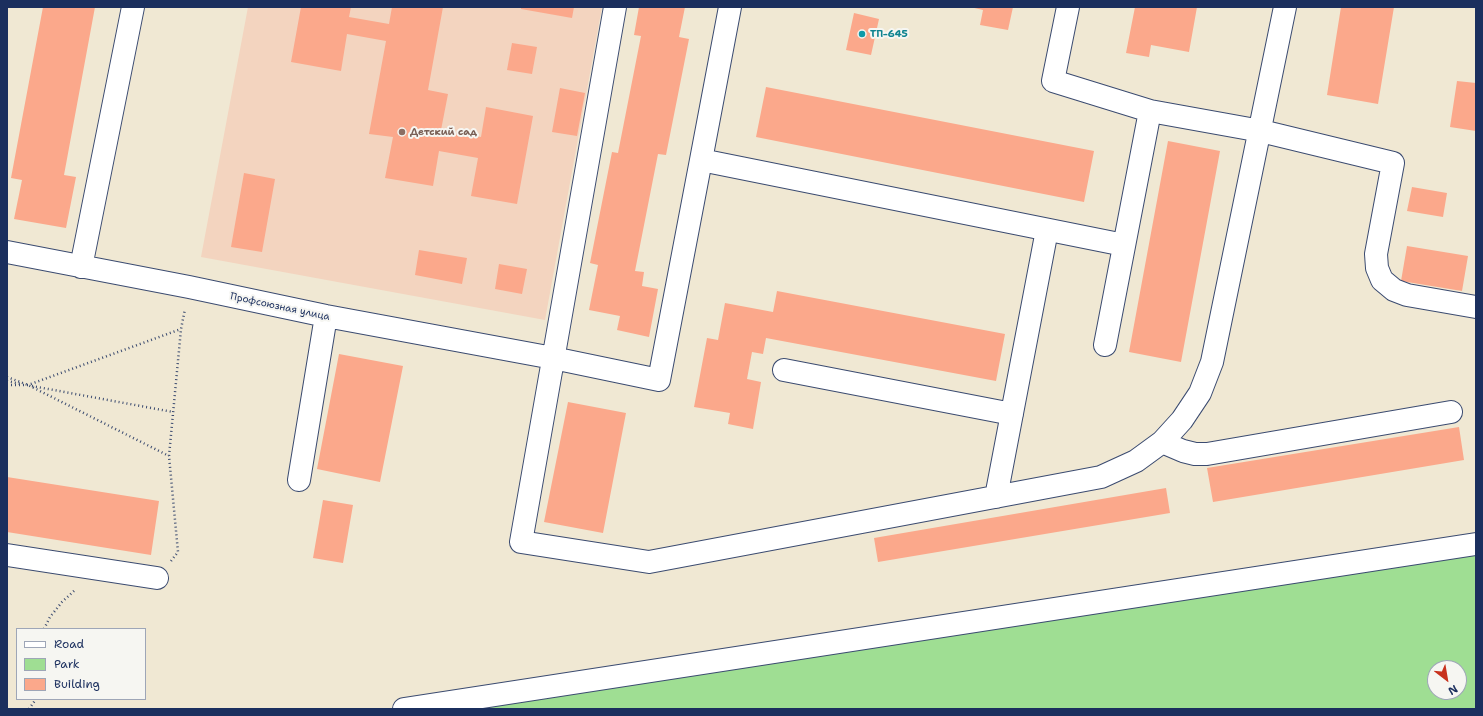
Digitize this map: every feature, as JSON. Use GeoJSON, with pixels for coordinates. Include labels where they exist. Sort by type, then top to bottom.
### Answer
{"type":"FeatureCollection","features":[{"type":"Feature","properties":{"kind":"street"},"geometry":{"type":"LineString","coordinates":[[81,267],[133,7]]}},
{"type":"Feature","properties":{"kind":"street"},"geometry":{"type":"LineString","coordinates":[[615,7],[521,542],[649,562],[1101,477],[1136,461],[1162,442],[1182,420],[1200,393],[1212,362],[1261,131],[1285,7]]}},
{"type":"Feature","properties":{"kind":"street"},"geometry":{"type":"LineString","coordinates":[[730,7],[701,160],[1124,246]]}},
{"type":"Feature","properties":{"kind":"street"},"geometry":{"type":"LineString","coordinates":[[1068,7],[1053,81],[1150,112],[1261,131],[1393,163],[1376,254],[1377,268],[1382,280],[1394,290],[1407,295],[1476,306]]}},
{"type":"Feature","properties":{"kind":"street"},"geometry":{"type":"LineString","coordinates":[[1105,345],[1150,112]]}},
{"type":"Feature","properties":{"kind":"street","name":"Профсоюзная улица"},"geometry":{"type":"LineString","coordinates":[[7,252],[188,287],[326,316],[553,358],[659,380],[701,160]]}},
{"type":"Feature","properties":{"kind":"street"},"geometry":{"type":"LineString","coordinates":[[996,497],[1047,230]]}},
{"type":"Feature","properties":{"kind":"street"},"geometry":{"type":"LineString","coordinates":[[299,480],[326,316]]}},
{"type":"Feature","properties":{"kind":"street"},"geometry":{"type":"LineString","coordinates":[[784,370],[1012,414]]}},
{"type":"Feature","properties":{"kind":"street"},"geometry":{"type":"LineString","coordinates":[[1162,442],[1183,451],[1195,454],[1207,454],[1451,412]]}},
{"type":"Feature","properties":{"kind":"street"},"geometry":{"type":"LineString","coordinates":[[404,709],[1476,544]]}},
{"type":"Feature","properties":{"kind":"street"},"geometry":{"type":"LineString","coordinates":[[7,555],[157,578]]}},
{"type":"Feature","properties":{"kind":"path"},"geometry":{"type":"LineString","coordinates":[[157,578],[178,552],[169,456],[181,329],[188,287]]}},
{"type":"Feature","properties":{"kind":"path"},"geometry":{"type":"LineString","coordinates":[[7,385],[28,385],[181,329]]}},
{"type":"Feature","properties":{"kind":"path"},"geometry":{"type":"LineString","coordinates":[[7,377],[28,385],[169,456]]}},
{"type":"Feature","properties":{"kind":"path"},"geometry":{"type":"LineString","coordinates":[[7,381],[173,412]]}},
{"type":"Feature","properties":{"kind":"path"},"geometry":{"type":"LineString","coordinates":[[44,628],[50,616],[62,602],[96,569]]}},
{"type":"Feature","properties":{"kind":"path"},"geometry":{"type":"LineString","coordinates":[[29,709],[35,700]]}},
{"type":"Feature","properties":{"kind":"shaded area","name":"Детский сад"},"geometry":{"type":"Polygon","coordinates":[[[248,7],[602,7],[545,320],[201,257],[248,7]]]}},
{"type":"Feature","properties":{"kind":"green space"},"geometry":{"type":"Polygon","coordinates":[[[1476,552],[1476,709],[451,709],[1476,552]]]}},
{"type":"Feature","properties":{"kind":"building"},"geometry":{"type":"Polygon","coordinates":[[[43,7],[95,7],[64,175],[76,177],[66,228],[14,219],[22,180],[11,178],[43,7]]]}},
{"type":"Feature","properties":{"kind":"building"},"geometry":{"type":"Polygon","coordinates":[[[301,7],[351,7],[349,17],[389,24],[392,7],[443,7],[428,90],[448,94],[441,130],[481,137],[486,107],[533,116],[517,204],[471,196],[478,158],[439,151],[433,186],[385,178],[393,137],[369,134],[386,41],[347,34],[341,71],[291,62],[301,7]]]}},
{"type":"Feature","properties":{"kind":"building"},"geometry":{"type":"Polygon","coordinates":[[[521,7],[574,7],[572,18],[521,9],[521,7]]]}},
{"type":"Feature","properties":{"kind":"building"},"geometry":{"type":"Polygon","coordinates":[[[639,7],[685,7],[679,37],[689,39],[666,155],[658,154],[635,271],[644,272],[642,286],[658,289],[649,337],[617,330],[620,316],[589,310],[598,265],[590,263],[612,152],[618,153],[641,36],[634,35],[639,7]]]}},
{"type":"Feature","properties":{"kind":"building"},"geometry":{"type":"Polygon","coordinates":[[[970,7],[1013,7],[1008,30],[980,25],[983,10],[970,7]]]}},
{"type":"Feature","properties":{"kind":"building"},"geometry":{"type":"Polygon","coordinates":[[[1135,7],[1197,7],[1189,52],[1151,45],[1149,57],[1126,53],[1135,7]]]}},
{"type":"Feature","properties":{"kind":"building"},"geometry":{"type":"Polygon","coordinates":[[[1341,7],[1394,7],[1378,104],[1327,95],[1341,7]]]}},
{"type":"Feature","properties":{"kind":"building","name":"ТП-645"},"geometry":{"type":"Polygon","coordinates":[[[854,13],[879,19],[871,55],[846,50],[854,13]]]}},
{"type":"Feature","properties":{"kind":"building"},"geometry":{"type":"Polygon","coordinates":[[[512,43],[537,47],[532,74],[507,70],[512,43]]]}},
{"type":"Feature","properties":{"kind":"building"},"geometry":{"type":"Polygon","coordinates":[[[1457,81],[1476,83],[1476,131],[1450,127],[1457,81]]]}},
{"type":"Feature","properties":{"kind":"building"},"geometry":{"type":"Polygon","coordinates":[[[766,87],[1094,151],[1084,202],[756,137],[766,87]]]}},
{"type":"Feature","properties":{"kind":"building"},"geometry":{"type":"Polygon","coordinates":[[[560,88],[585,93],[577,136],[552,132],[560,88]]]}},
{"type":"Feature","properties":{"kind":"building"},"geometry":{"type":"Polygon","coordinates":[[[1168,141],[1220,151],[1181,362],[1129,352],[1168,141]]]}},
{"type":"Feature","properties":{"kind":"building"},"geometry":{"type":"Polygon","coordinates":[[[244,173],[275,179],[262,252],[231,247],[244,173]]]}},
{"type":"Feature","properties":{"kind":"building"},"geometry":{"type":"Polygon","coordinates":[[[1412,187],[1447,193],[1443,217],[1407,211],[1412,187]]]}},
{"type":"Feature","properties":{"kind":"building"},"geometry":{"type":"Polygon","coordinates":[[[1407,246],[1468,256],[1462,291],[1401,281],[1407,246]]]}},
{"type":"Feature","properties":{"kind":"building"},"geometry":{"type":"Polygon","coordinates":[[[419,250],[467,258],[462,284],[415,275],[419,250]]]}},
{"type":"Feature","properties":{"kind":"building"},"geometry":{"type":"Polygon","coordinates":[[[499,264],[527,269],[522,294],[495,289],[499,264]]]}},
{"type":"Feature","properties":{"kind":"building"},"geometry":{"type":"Polygon","coordinates":[[[777,291],[1005,334],[996,381],[766,338],[763,354],[752,352],[747,379],[761,382],[753,429],[728,424],[730,413],[694,407],[707,338],[718,340],[725,303],[773,312],[777,291]]]}},
{"type":"Feature","properties":{"kind":"building"},"geometry":{"type":"Polygon","coordinates":[[[339,354],[403,366],[380,482],[317,469],[339,354]]]}},
{"type":"Feature","properties":{"kind":"building"},"geometry":{"type":"Polygon","coordinates":[[[568,402],[626,413],[603,533],[544,522],[568,402]]]}},
{"type":"Feature","properties":{"kind":"building"},"geometry":{"type":"Polygon","coordinates":[[[1459,427],[1464,460],[1213,502],[1207,468],[1459,427]]]}},
{"type":"Feature","properties":{"kind":"building"},"geometry":{"type":"Polygon","coordinates":[[[7,477],[159,501],[151,555],[7,532],[7,477]]]}},
{"type":"Feature","properties":{"kind":"building"},"geometry":{"type":"Polygon","coordinates":[[[1166,488],[1170,513],[878,562],[874,538],[1166,488]]]}},
{"type":"Feature","properties":{"kind":"building"},"geometry":{"type":"Polygon","coordinates":[[[323,500],[353,505],[343,563],[313,558],[323,500]]]}},
{"type":"Feature","properties":{"kind":"place","name":"ТП-645"},"geometry":{"type":"Point","coordinates":[862,34]}},
{"type":"Feature","properties":{"kind":"place","name":"Детский сад"},"geometry":{"type":"Point","coordinates":[402,132]}}]}
